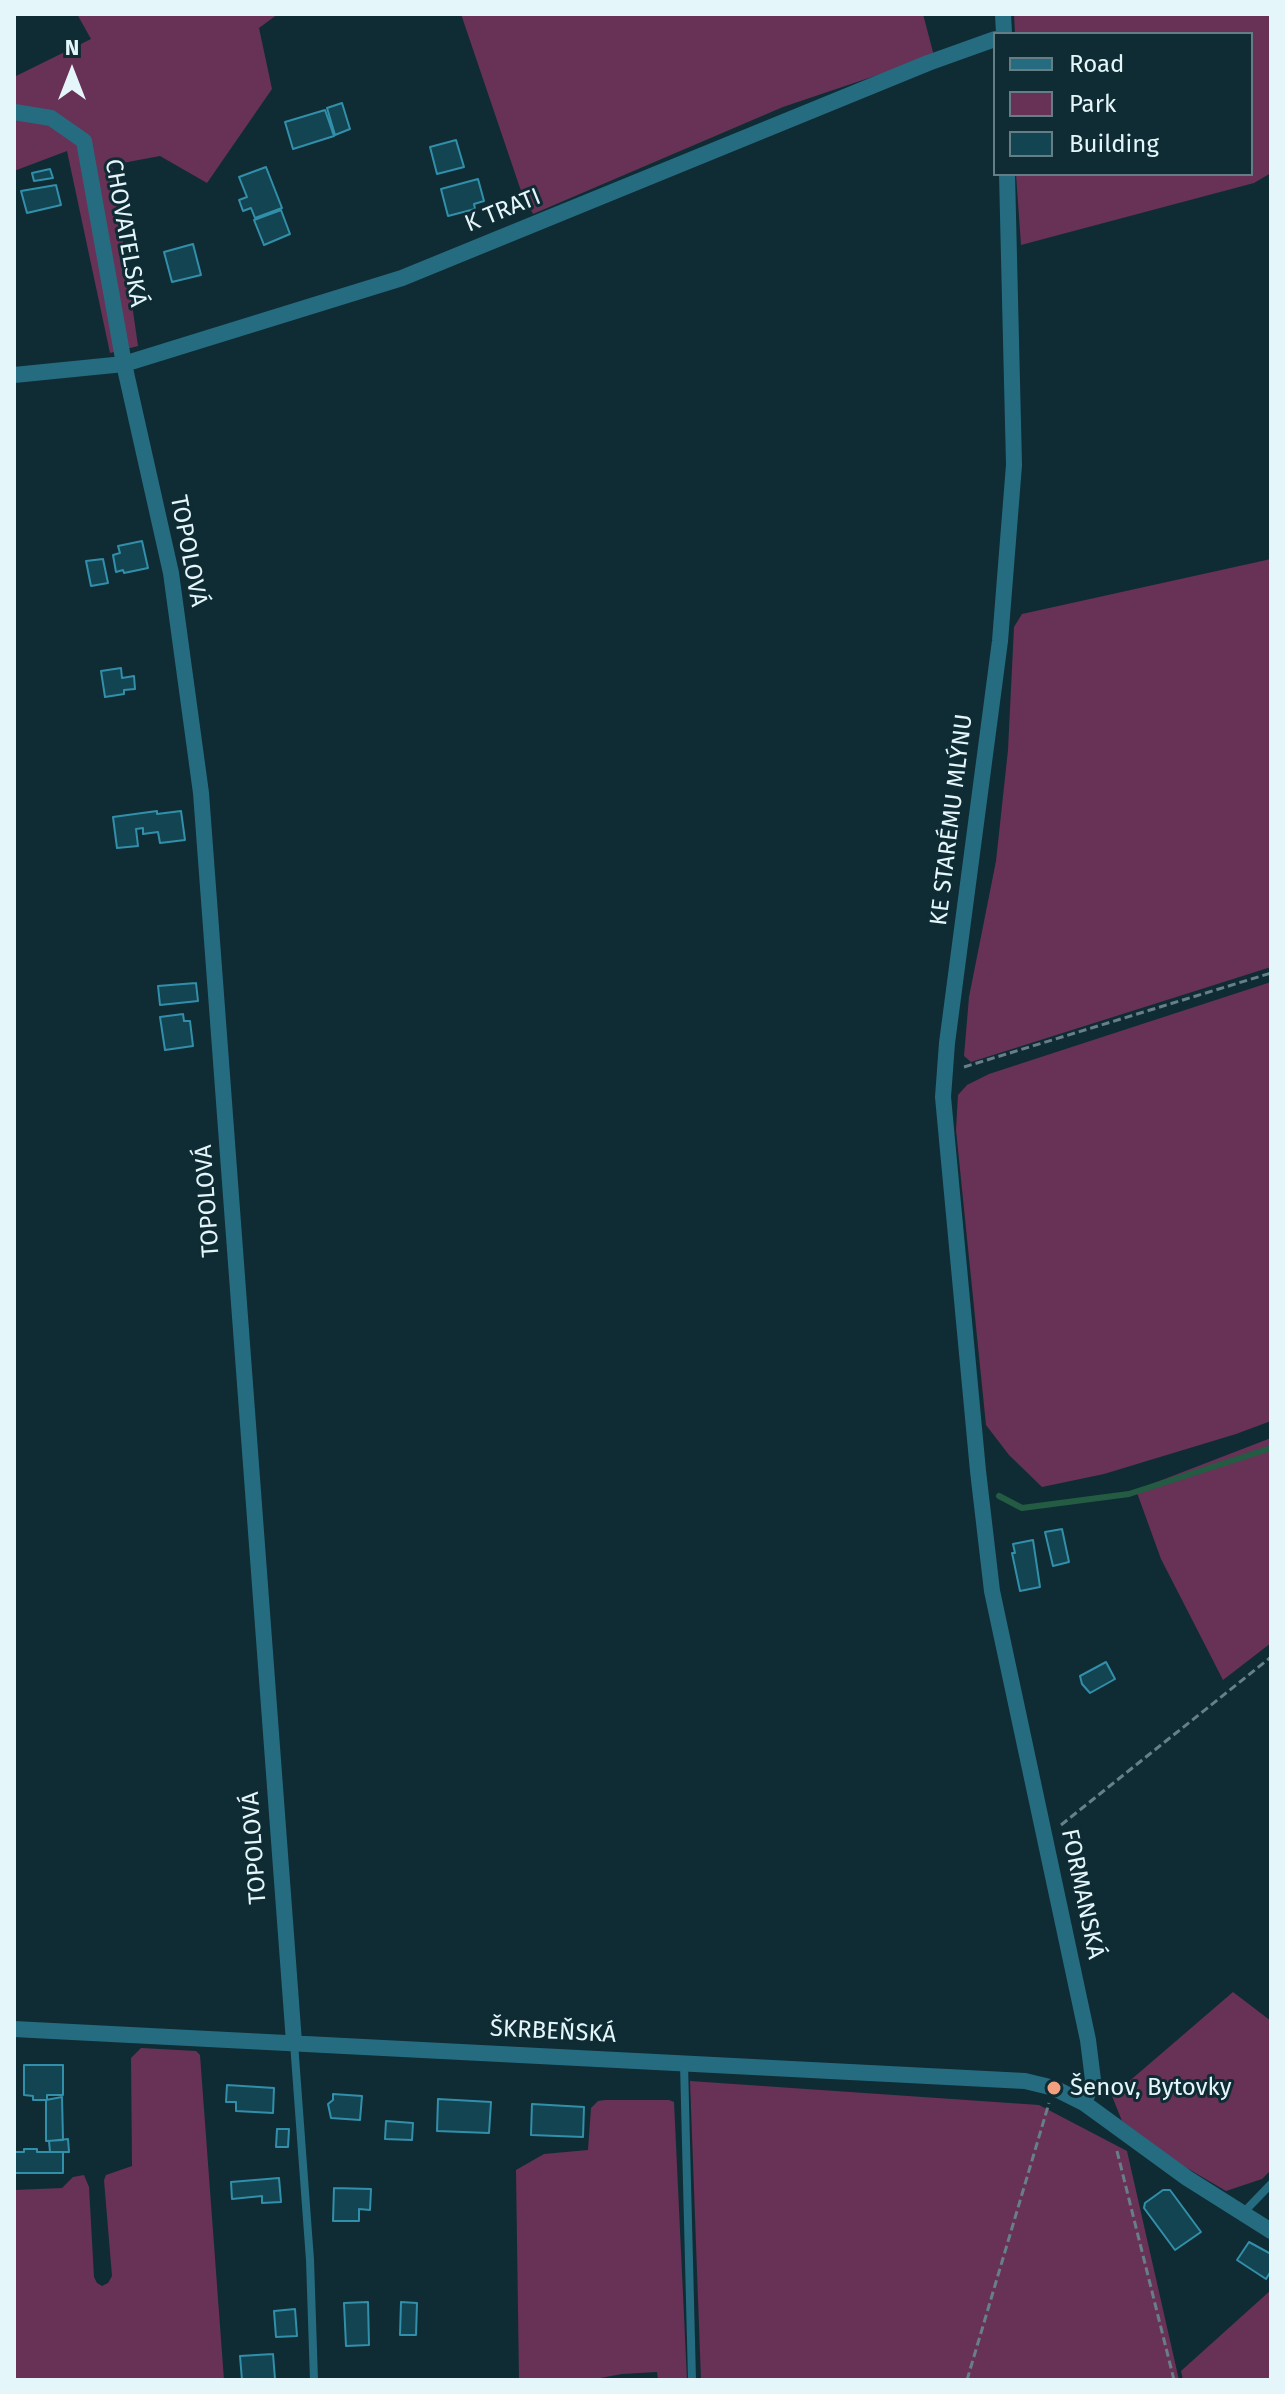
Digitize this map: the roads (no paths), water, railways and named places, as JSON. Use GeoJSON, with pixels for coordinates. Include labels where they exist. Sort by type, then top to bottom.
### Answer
{"type":"FeatureCollection","features":[{"type":"Feature","properties":{"kind":"street","name":"K TRATI"},"geometry":{"type":"LineString","coordinates":[[14,375],[124,364],[402,278],[913,69],[993,40]]}},
{"type":"Feature","properties":{"kind":"street","name":"CHOVATELSKÁ"},"geometry":{"type":"LineString","coordinates":[[14,112],[51,118],[84,141],[124,364]]}},
{"type":"Feature","properties":{"kind":"street","name":"KE STARÉMU MLÝNU"},"geometry":{"type":"LineString","coordinates":[[978,1471],[943,1097],[1000,641],[1013,480],[1007,176]]}},
{"type":"Feature","properties":{"kind":"street","name":"TOPOLOVÁ"},"geometry":{"type":"LineString","coordinates":[[124,364],[171,573],[201,793],[294,2042]]}},
{"type":"Feature","properties":{"kind":"street","name":"FORMANSKÁ"},"geometry":{"type":"LineString","coordinates":[[978,1471],[992,1591],[1088,2040],[1093,2080],[1084,2103]]}},
{"type":"Feature","properties":{"kind":"street","name":"ŠKRBEŇSKÁ"},"geometry":{"type":"LineString","coordinates":[[14,2029],[994,2078],[1054,2088],[1084,2103]]}},
{"type":"Feature","properties":{"kind":"street"},"geometry":{"type":"LineString","coordinates":[[1084,2103],[1187,2178],[1271,2231]]}},
{"type":"Feature","properties":{"kind":"lane"},"geometry":{"type":"LineString","coordinates":[[294,2042],[310,2260],[314,2380]]}},
{"type":"Feature","properties":{"kind":"lane"},"geometry":{"type":"LineString","coordinates":[[684,2064],[692,2380]]}},
{"type":"Feature","properties":{"kind":"lane"},"geometry":{"type":"LineString","coordinates":[[1243,2213],[1271,2184]]}},
{"type":"Feature","properties":{"kind":"waterway"},"geometry":{"type":"LineString","coordinates":[[999,1496],[1022,1508],[1129,1494],[1271,1448]]}},
{"type":"Feature","properties":{"kind":"place","name":"Šenov, Bytovky"},"geometry":{"type":"Point","coordinates":[1054,2088]}}]}
